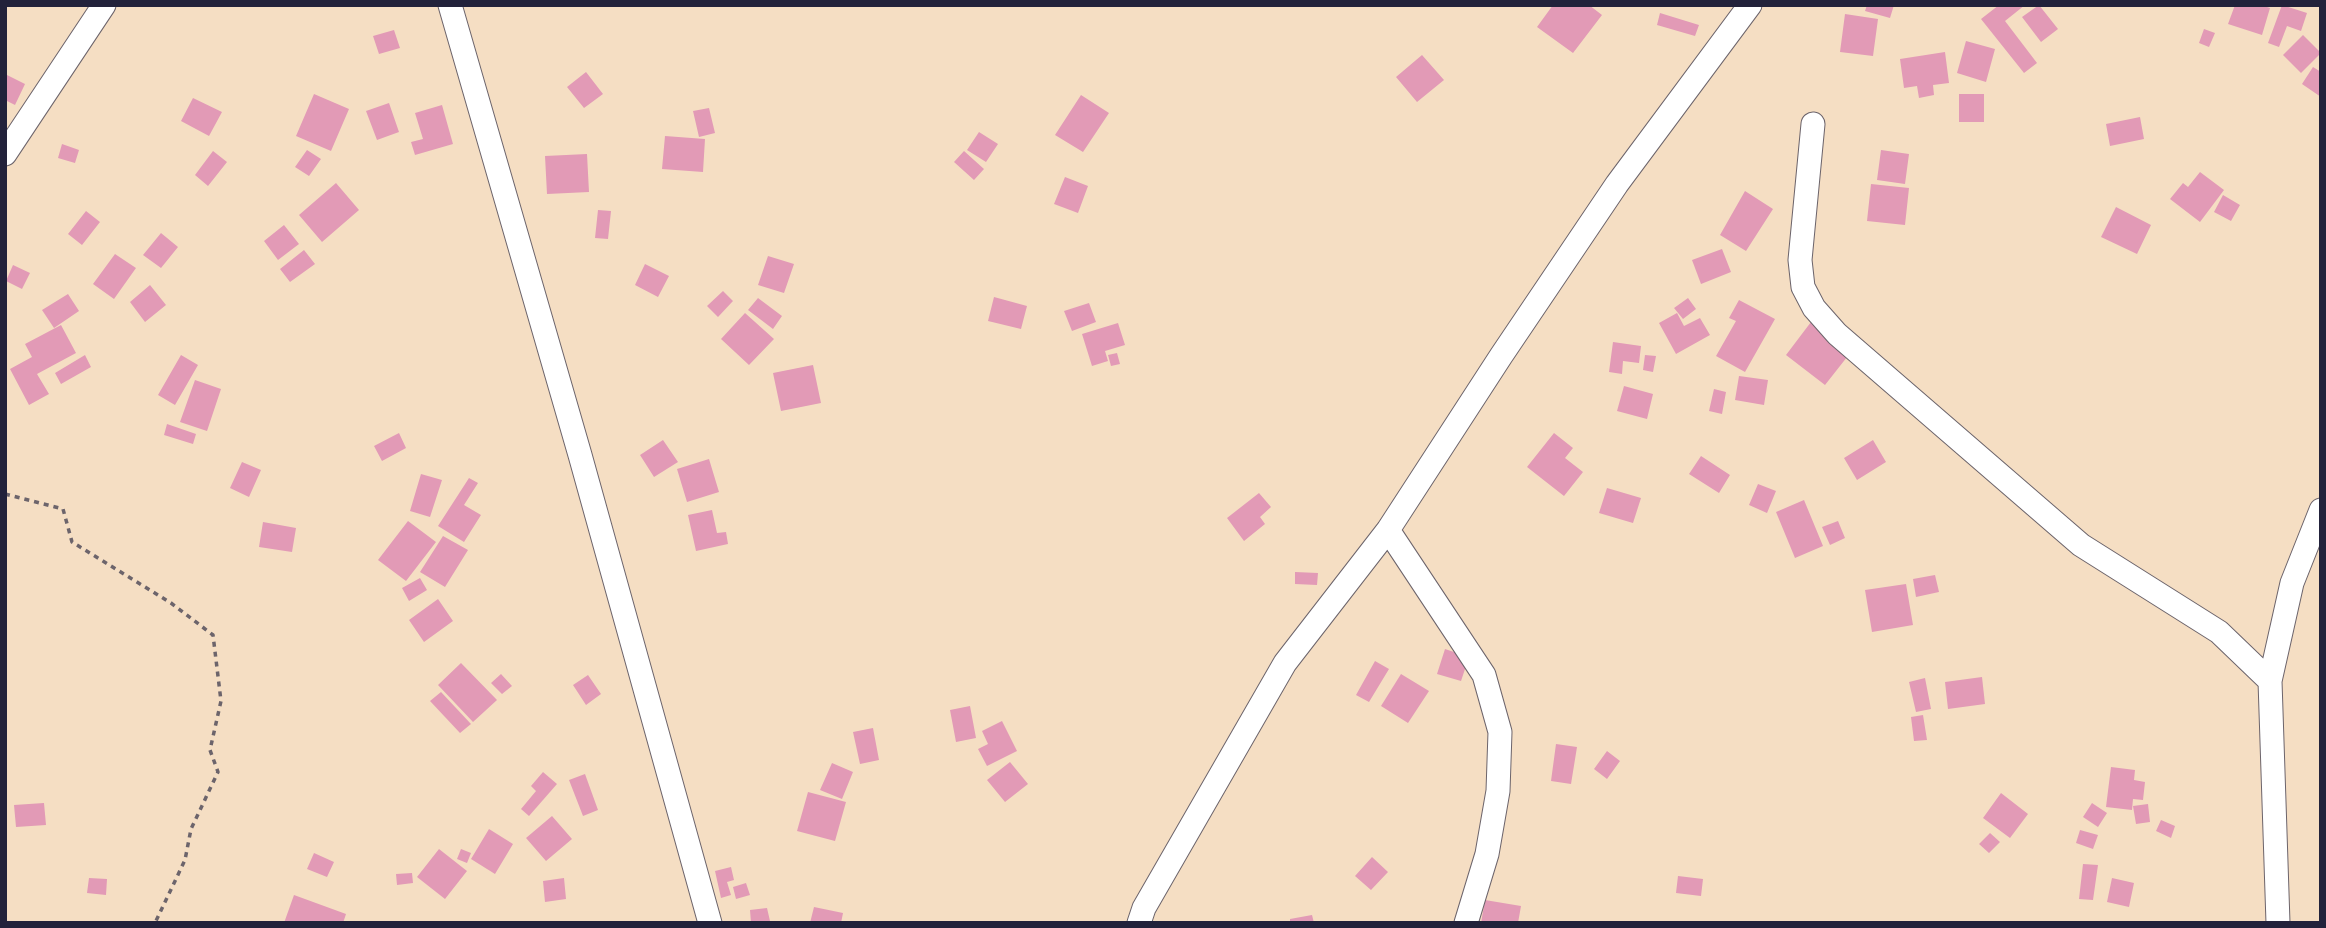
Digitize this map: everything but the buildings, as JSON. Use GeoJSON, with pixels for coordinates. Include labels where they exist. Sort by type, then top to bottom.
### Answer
{"type":"FeatureCollection","features":[{"type":"Feature","properties":{"kind":"street"},"geometry":{"type":"LineString","coordinates":[[5,154],[104,5]]}},
{"type":"Feature","properties":{"kind":"street"},"geometry":{"type":"LineString","coordinates":[[450,5],[584,468],[710,923]]}},
{"type":"Feature","properties":{"kind":"street"},"geometry":{"type":"LineString","coordinates":[[1139,923],[1144,908],[1285,663],[1388,530],[1617,184],[1750,5]]}},
{"type":"Feature","properties":{"kind":"street"},"geometry":{"type":"LineString","coordinates":[[1813,124],[1800,260],[1803,287],[1814,308],[1838,334],[2081,545],[2219,632],[2270,681]]}},
{"type":"Feature","properties":{"kind":"street"},"geometry":{"type":"LineString","coordinates":[[2278,923],[2270,681],[2291,583],[2321,510]]}},
{"type":"Feature","properties":{"kind":"street"},"geometry":{"type":"LineString","coordinates":[[1388,530],[1484,675],[1500,732],[1498,791],[1488,854],[1465,923]]}},
{"type":"Feature","properties":{"kind":"path"},"geometry":{"type":"LineString","coordinates":[[5,494],[63,509],[72,542],[171,603],[213,635],[221,701],[211,750],[218,772],[191,829],[185,860],[155,923]]}}]}
